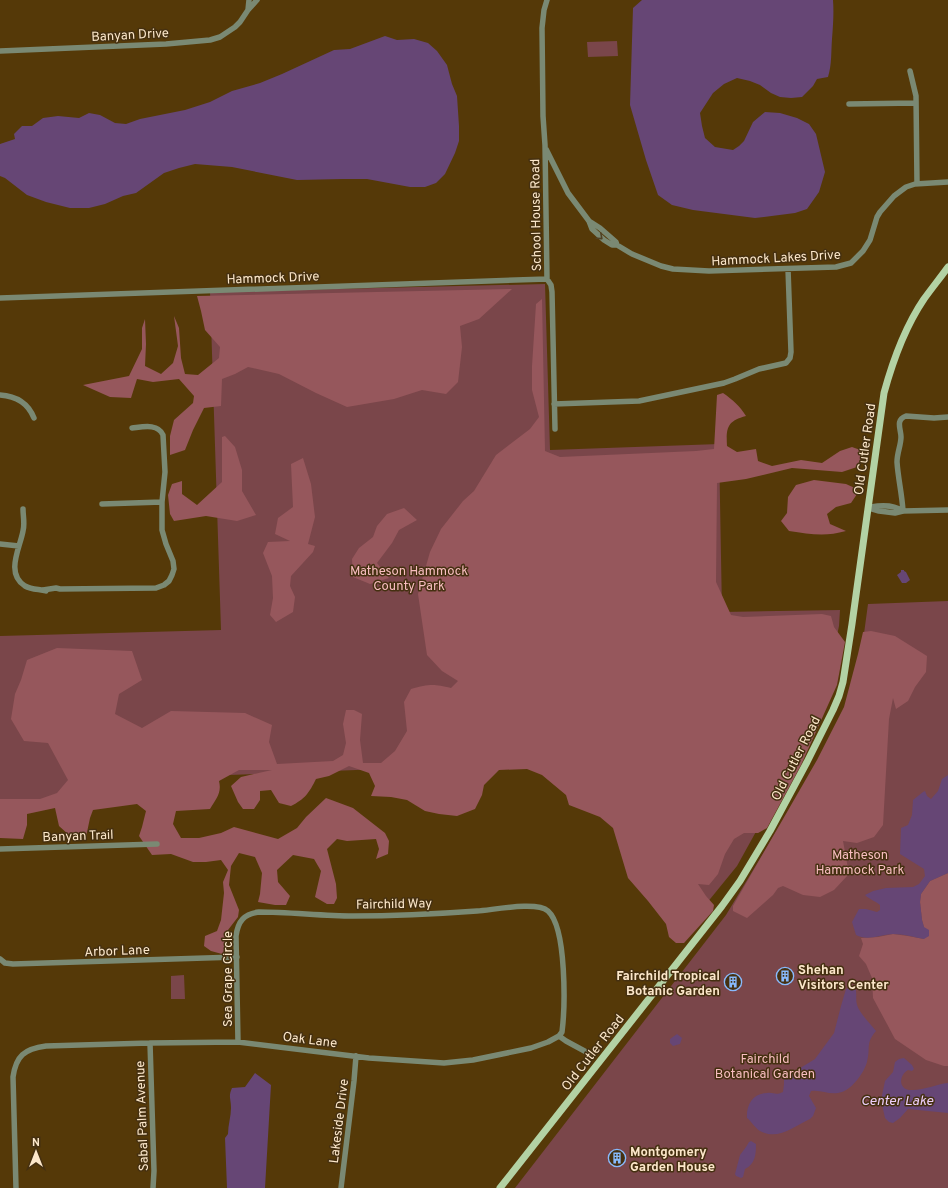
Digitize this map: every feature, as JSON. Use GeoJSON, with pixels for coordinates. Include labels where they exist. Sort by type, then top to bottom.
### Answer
{"type":"FeatureCollection","features":[{"type":"Feature","properties":{"kind":"main road","name":"Old Cutler Road"},"geometry":{"type":"LineString","coordinates":[[500,1188],[722,906],[740,881],[776,820],[833,710],[843,682],[869,508],[884,393],[890,370],[908,327],[923,300],[948,267]]}},
{"type":"Feature","properties":{"kind":"street"},"geometry":{"type":"LineString","coordinates":[[248,10],[249,0]]}},
{"type":"Feature","properties":{"kind":"street","name":"Banyan Drive"},"geometry":{"type":"LineString","coordinates":[[0,51],[205,41],[220,37],[235,27],[257,0]]}},
{"type":"Feature","properties":{"kind":"street","name":"School House Road"},"geometry":{"type":"LineString","coordinates":[[547,0],[542,28],[542,93],[545,148],[547,279],[551,285],[552,292],[555,429]]}},
{"type":"Feature","properties":{"kind":"street"},"geometry":{"type":"LineString","coordinates":[[910,71],[916,96],[917,183]]}},
{"type":"Feature","properties":{"kind":"street"},"geometry":{"type":"LineString","coordinates":[[849,104],[916,103]]}},
{"type":"Feature","properties":{"kind":"street","name":"Hammock Lakes Drive"},"geometry":{"type":"LineString","coordinates":[[545,148],[568,193],[589,221],[600,228],[616,242],[617,245],[645,260],[677,270],[709,271],[788,269],[836,267],[851,263],[858,257],[867,245],[877,218],[888,201],[902,190],[917,183],[948,182]]}},
{"type":"Feature","properties":{"kind":"street"},"geometry":{"type":"LineString","coordinates":[[554,404],[645,400],[724,383],[759,369],[786,363],[791,352],[788,269]]}},
{"type":"Feature","properties":{"kind":"street","name":"Hammock Drive"},"geometry":{"type":"LineString","coordinates":[[0,298],[547,279]]}},
{"type":"Feature","properties":{"kind":"street"},"geometry":{"type":"LineString","coordinates":[[0,395],[14,397],[22,402],[29,407],[34,418]]}},
{"type":"Feature","properties":{"kind":"street"},"geometry":{"type":"LineString","coordinates":[[903,511],[897,459],[901,440],[899,427],[900,421],[906,416],[934,418],[948,417]]}},
{"type":"Feature","properties":{"kind":"street"},"geometry":{"type":"LineString","coordinates":[[23,509],[24,528],[14,565],[19,580],[24,585],[45,591],[56,591],[60,589],[156,588],[164,585],[171,578],[174,564],[162,530],[162,502],[165,465],[164,442],[161,432],[154,427],[132,428]]}},
{"type":"Feature","properties":{"kind":"street"},"geometry":{"type":"LineString","coordinates":[[102,504],[162,502]]}},
{"type":"Feature","properties":{"kind":"street"},"geometry":{"type":"LineString","coordinates":[[869,508],[895,513],[903,511],[948,510]]}},
{"type":"Feature","properties":{"kind":"street"},"geometry":{"type":"LineString","coordinates":[[0,544],[19,546]]}},
{"type":"Feature","properties":{"kind":"street","name":"Banyan Trail"},"geometry":{"type":"LineString","coordinates":[[0,849],[157,844]]}},
{"type":"Feature","properties":{"kind":"street","name":"Fairchild Way"},"geometry":{"type":"LineString","coordinates":[[243,918],[259,912],[353,916],[481,911],[530,906],[542,908],[551,914],[559,935],[564,977],[562,1032],[559,1036]]}},
{"type":"Feature","properties":{"kind":"street","name":"Sea Grape Circle"},"geometry":{"type":"LineString","coordinates":[[238,1042],[237,932],[239,924],[243,918]]}},
{"type":"Feature","properties":{"kind":"street","name":"Arbor Lane"},"geometry":{"type":"LineString","coordinates":[[0,959],[5,963],[13,964],[237,957]]}},
{"type":"Feature","properties":{"kind":"street"},"geometry":{"type":"LineString","coordinates":[[559,1036],[590,1054]]}},
{"type":"Feature","properties":{"kind":"street","name":"Oak Lane"},"geometry":{"type":"LineString","coordinates":[[16,1188],[13,1077],[15,1066],[21,1055],[28,1050],[46,1046],[238,1042],[427,1063],[460,1062],[531,1048],[559,1036]]}},
{"type":"Feature","properties":{"kind":"street","name":"Sabal Palm Avenue"},"geometry":{"type":"LineString","coordinates":[[150,1043],[154,1171],[153,1188]]}},
{"type":"Feature","properties":{"kind":"street","name":"Lakeside Drive"},"geometry":{"type":"LineString","coordinates":[[341,1188],[356,1056]]}},
{"type":"Feature","properties":{"kind":"green space"},"geometry":{"type":"Polygon","coordinates":[[[617,41],[618,56],[588,57],[587,42],[617,41]]]}},
{"type":"Feature","properties":{"kind":"green space","name":"Matheson Hammock County Park"},"geometry":{"type":"Polygon","coordinates":[[[545,284],[550,450],[719,444],[722,612],[840,610],[839,626],[831,664],[778,792],[737,866],[680,936],[612,760],[176,777],[176,803],[0,805],[0,636],[221,630],[210,292],[545,284]]]}},
{"type":"Feature","properties":{"kind":"green space","name":"Fairchild Botanical Garden"},"geometry":{"type":"Polygon","coordinates":[[[948,601],[948,1188],[515,1188],[726,915],[835,734],[852,696],[863,641],[868,604],[948,601]]]}},
{"type":"Feature","properties":{"kind":"green space"},"geometry":{"type":"Polygon","coordinates":[[[184,975],[185,999],[171,999],[171,976],[184,975]]]}},
{"type":"Feature","properties":{"kind":"shaded area"},"geometry":{"type":"Polygon","coordinates":[[[512,289],[479,319],[460,326],[462,347],[458,382],[446,394],[422,390],[394,399],[347,407],[279,374],[248,367],[222,379],[221,406],[204,408],[185,450],[170,455],[170,436],[174,420],[193,403],[194,396],[179,379],[153,382],[137,379],[131,398],[110,397],[83,385],[129,376],[142,349],[142,328],[145,319],[145,366],[161,374],[173,363],[178,346],[174,316],[179,328],[181,358],[185,374],[198,375],[219,358],[220,347],[205,330],[197,296],[512,289]]]}},
{"type":"Feature","properties":{"kind":"shaded area"},"geometry":{"type":"Polygon","coordinates":[[[542,299],[545,451],[560,457],[714,449],[717,395],[723,393],[736,403],[746,416],[735,420],[729,426],[727,446],[737,452],[756,449],[758,461],[772,466],[801,460],[822,463],[840,451],[852,447],[863,451],[860,466],[842,472],[792,468],[746,479],[717,483],[716,582],[731,615],[743,617],[822,614],[831,616],[834,627],[845,642],[837,685],[801,765],[767,828],[758,833],[744,833],[734,839],[725,854],[718,874],[709,885],[698,884],[714,905],[713,911],[684,943],[676,943],[669,937],[666,924],[628,878],[613,828],[600,817],[569,805],[566,795],[542,775],[527,769],[499,770],[484,785],[482,795],[475,809],[457,816],[425,811],[407,800],[391,797],[371,796],[375,786],[369,773],[349,766],[329,776],[316,779],[306,795],[300,801],[291,806],[279,803],[271,790],[260,791],[260,800],[254,809],[243,809],[238,802],[231,786],[241,777],[272,770],[239,770],[219,781],[220,789],[210,809],[176,811],[173,824],[181,838],[199,838],[221,833],[234,827],[278,839],[297,828],[326,798],[353,808],[385,833],[389,841],[388,854],[376,859],[379,849],[376,839],[347,841],[337,839],[327,849],[336,884],[337,898],[334,904],[327,904],[315,897],[321,871],[314,859],[293,855],[277,870],[278,882],[290,896],[286,905],[258,902],[262,873],[255,857],[239,853],[231,866],[229,885],[239,910],[238,917],[228,930],[227,947],[222,954],[211,951],[204,946],[205,936],[217,931],[221,920],[224,893],[223,882],[228,870],[221,860],[193,862],[171,854],[152,855],[139,836],[146,811],[137,804],[93,810],[86,837],[69,835],[59,826],[55,808],[27,814],[27,825],[23,839],[0,838],[0,799],[40,799],[57,793],[68,780],[48,743],[24,741],[11,719],[15,694],[27,660],[57,648],[132,651],[142,680],[119,694],[115,714],[142,728],[171,711],[245,713],[272,725],[269,742],[277,764],[333,761],[343,755],[346,743],[343,724],[346,710],[354,710],[362,714],[360,740],[363,763],[381,763],[395,751],[407,731],[404,702],[411,689],[431,685],[451,688],[458,681],[442,671],[427,655],[418,594],[430,552],[441,529],[463,501],[474,491],[496,455],[530,429],[539,417],[532,390],[532,366],[536,304],[542,299]]]}},
{"type":"Feature","properties":{"kind":"shaded area"},"geometry":{"type":"Polygon","coordinates":[[[225,436],[235,447],[242,470],[242,491],[256,515],[237,521],[206,516],[174,521],[170,514],[168,495],[172,484],[182,481],[182,494],[197,505],[222,482],[222,437],[225,436]]]}},
{"type":"Feature","properties":{"kind":"shaded area"},"geometry":{"type":"Polygon","coordinates":[[[303,458],[311,484],[315,517],[308,544],[315,546],[313,552],[291,576],[290,586],[295,597],[293,612],[276,622],[270,615],[273,598],[272,576],[263,553],[268,542],[290,541],[275,534],[278,518],[293,507],[291,464],[303,458]]]}},
{"type":"Feature","properties":{"kind":"shaded area"},"geometry":{"type":"Polygon","coordinates":[[[814,480],[846,484],[857,489],[857,494],[851,503],[836,507],[827,514],[830,524],[846,531],[838,533],[811,534],[789,531],[781,521],[787,513],[788,497],[796,485],[814,480]]]}},
{"type":"Feature","properties":{"kind":"shaded area"},"geometry":{"type":"Polygon","coordinates":[[[404,508],[417,520],[399,530],[392,543],[377,563],[389,578],[370,584],[353,577],[352,559],[359,548],[373,537],[377,526],[387,514],[404,508]]]}},
{"type":"Feature","properties":{"kind":"shaded area"},"geometry":{"type":"Polygon","coordinates":[[[871,631],[895,636],[927,656],[926,672],[915,687],[908,701],[896,709],[893,698],[889,719],[883,825],[874,837],[857,843],[843,841],[849,874],[834,890],[820,897],[803,895],[783,886],[778,888],[773,895],[747,918],[733,911],[733,906],[817,760],[844,707],[863,632],[871,631]]]}},
{"type":"Feature","properties":{"kind":"shaded area"},"geometry":{"type":"Polygon","coordinates":[[[948,873],[948,1066],[944,1066],[926,1060],[895,1039],[873,998],[872,978],[866,964],[859,956],[863,944],[861,938],[893,934],[924,939],[924,927],[920,902],[921,894],[930,881],[948,873]]]}},
{"type":"Feature","properties":{"kind":"water"},"geometry":{"type":"Polygon","coordinates":[[[642,0],[833,0],[831,58],[828,77],[817,79],[813,86],[802,97],[791,98],[780,97],[771,93],[760,85],[737,78],[724,84],[713,93],[700,113],[705,138],[715,147],[733,150],[744,141],[753,122],[765,112],[780,113],[797,118],[809,124],[816,134],[825,172],[819,192],[807,209],[795,213],[755,218],[693,210],[672,205],[658,195],[630,105],[633,8],[642,0]]]}},
{"type":"Feature","properties":{"kind":"water"},"geometry":{"type":"Polygon","coordinates":[[[385,36],[397,40],[414,39],[428,43],[437,51],[447,65],[457,96],[459,141],[455,153],[445,174],[436,183],[425,187],[410,187],[367,179],[297,180],[232,167],[195,164],[164,173],[136,193],[123,196],[105,204],[89,208],[70,208],[46,202],[27,195],[5,178],[0,176],[0,144],[15,139],[14,134],[22,126],[32,126],[43,118],[58,116],[79,118],[89,113],[100,115],[115,123],[126,124],[140,119],[185,110],[210,102],[232,91],[260,83],[334,50],[350,49],[385,36]]]}},
{"type":"Feature","properties":{"kind":"water"},"geometry":{"type":"Polygon","coordinates":[[[901,570],[906,572],[910,580],[906,583],[902,583],[897,575],[901,572],[901,570]]]}},
{"type":"Feature","properties":{"kind":"water"},"geometry":{"type":"Polygon","coordinates":[[[948,775],[948,873],[930,881],[921,894],[920,902],[922,920],[924,927],[929,930],[929,936],[924,939],[897,934],[869,938],[856,935],[852,922],[859,909],[877,912],[880,910],[880,905],[877,902],[865,895],[873,891],[886,888],[913,887],[919,884],[925,876],[924,869],[900,854],[901,828],[908,825],[912,815],[913,800],[925,791],[927,796],[931,799],[938,791],[942,779],[948,775]]]}},
{"type":"Feature","properties":{"kind":"water"},"geometry":{"type":"Polygon","coordinates":[[[854,986],[856,990],[856,1002],[858,1008],[876,1031],[871,1039],[867,1062],[860,1076],[850,1088],[842,1092],[834,1093],[811,1091],[809,1096],[816,1108],[813,1116],[792,1129],[773,1134],[767,1134],[758,1130],[747,1118],[749,1104],[751,1101],[758,1095],[769,1093],[778,1094],[783,1092],[784,1076],[815,1059],[834,1033],[846,989],[854,986]]]}},
{"type":"Feature","properties":{"kind":"water"},"geometry":{"type":"Polygon","coordinates":[[[677,1034],[682,1038],[680,1044],[673,1046],[670,1043],[670,1039],[677,1034]]]}},
{"type":"Feature","properties":{"kind":"water","name":"Center Lake"},"geometry":{"type":"Polygon","coordinates":[[[904,1058],[912,1065],[914,1069],[912,1071],[908,1070],[903,1075],[901,1082],[903,1087],[910,1090],[948,1083],[948,1113],[908,1109],[893,1123],[889,1122],[885,1118],[881,1100],[885,1081],[893,1072],[895,1062],[904,1058]]]}},
{"type":"Feature","properties":{"kind":"water"},"geometry":{"type":"Polygon","coordinates":[[[255,1073],[271,1085],[265,1188],[227,1188],[225,1138],[228,1134],[231,1114],[230,1094],[232,1088],[245,1087],[255,1073]]]}},
{"type":"Feature","properties":{"kind":"water"},"geometry":{"type":"Polygon","coordinates":[[[751,1141],[756,1144],[755,1155],[753,1162],[745,1169],[743,1177],[741,1178],[735,1174],[740,1155],[751,1141]]]}},
{"type":"Feature","properties":{"kind":"place","name":"Shehan Visitors Center"},"geometry":{"type":"Point","coordinates":[785,976]}},
{"type":"Feature","properties":{"kind":"place","name":"Fairchild Tropical Botanic Garden"},"geometry":{"type":"Point","coordinates":[733,982]}},
{"type":"Feature","properties":{"kind":"place","name":"Montgomery Garden House"},"geometry":{"type":"Point","coordinates":[617,1158]}},
{"type":"Feature","properties":{"kind":"park label","name":"Matheson Hammock Park"},"geometry":{"type":"Point","coordinates":[860,862]}}]}
